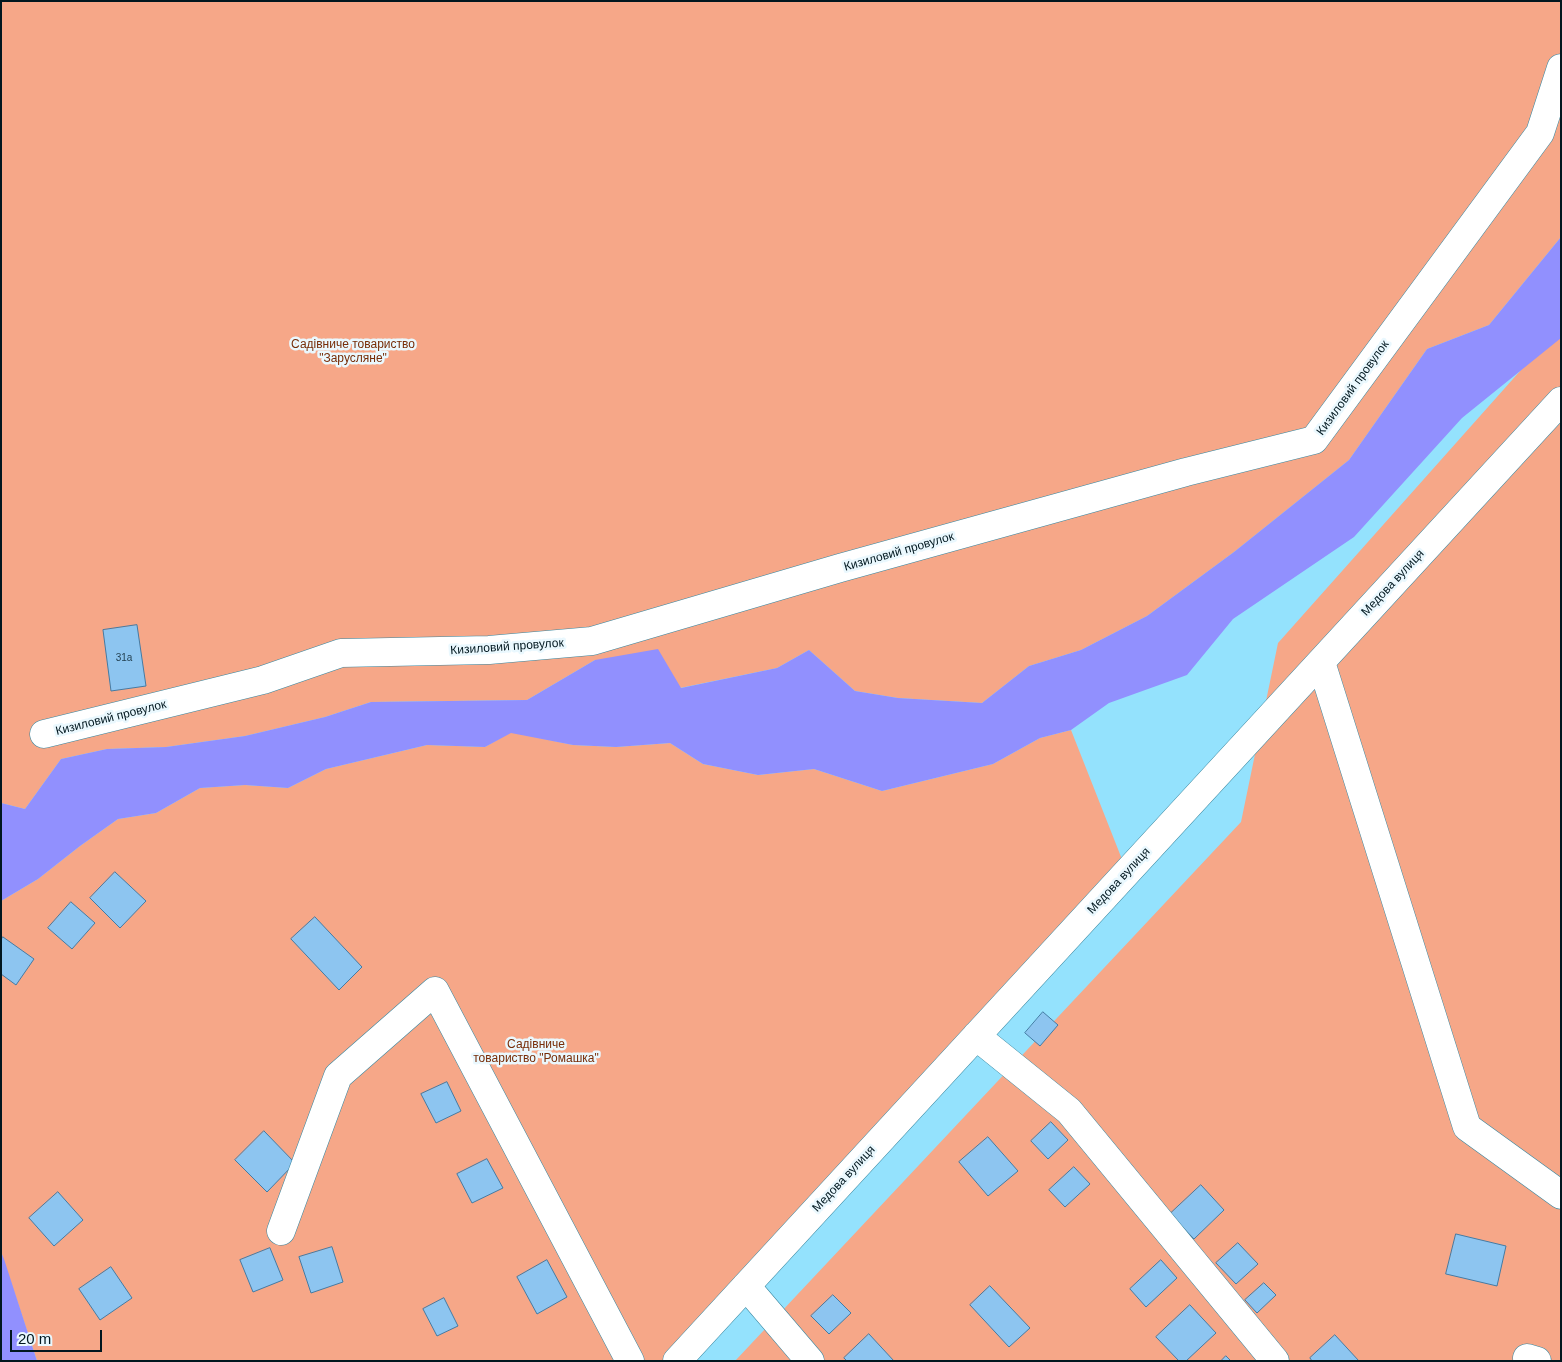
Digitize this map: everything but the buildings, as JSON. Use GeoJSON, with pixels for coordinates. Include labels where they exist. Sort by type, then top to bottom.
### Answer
{"type":"FeatureCollection","features":[{"type":"Feature","properties":{"kind":"street","name":"Кизиловий провулок"},"geometry":{"type":"LineString","coordinates":[[44,734],[263,680],[341,654],[489,650],[592,640],[1176,474],[1314,440],[1540,133],[1561,68]]}},
{"type":"Feature","properties":{"kind":"street","name":"Медова вулиця"},"geometry":{"type":"LineString","coordinates":[[677,1361],[1561,401]]}},
{"type":"Feature","properties":{"kind":"street"},"geometry":{"type":"LineString","coordinates":[[1321,662],[1467,1127],[1561,1195]]}},
{"type":"Feature","properties":{"kind":"street"},"geometry":{"type":"LineString","coordinates":[[281,1231],[338,1076],[435,991],[630,1361]]}},
{"type":"Feature","properties":{"kind":"street"},"geometry":{"type":"LineString","coordinates":[[976,1036],[1069,1111],[1275,1361]]}},
{"type":"Feature","properties":{"kind":"street"},"geometry":{"type":"LineString","coordinates":[[746,1286],[810,1361]]}},
{"type":"Feature","properties":{"kind":"green space","name":"Садівниче товариство \"Зарусляне\""},"geometry":{"type":"Polygon","coordinates":[[[1,1],[1561,1],[1561,237],[1489,325],[1427,349],[1349,460],[1234,552],[1147,616],[1081,650],[1029,666],[982,703],[898,698],[855,691],[809,650],[777,668],[680,688],[595,660],[527,700],[371,702],[325,717],[245,736],[166,747],[107,749],[61,759],[25,809],[1,803],[1,1]]]}},
{"type":"Feature","properties":{"kind":"green space"},"geometry":{"type":"Polygon","coordinates":[[[1561,325],[1561,1361],[735,1361],[1241,822],[1278,643],[1561,325]]]}},
{"type":"Feature","properties":{"kind":"green space","name":"Садівниче товариство \"Ромашка\""},"geometry":{"type":"Polygon","coordinates":[[[1071,730],[1127,872],[677,1361],[37,1361],[1,1252],[1,901],[38,879],[118,819],[156,813],[200,788],[245,785],[288,788],[326,769],[427,745],[485,747],[511,732],[573,745],[616,747],[670,743],[703,764],[758,775],[814,769],[882,791],[993,764],[1040,738],[1071,730]]]}},
{"type":"Feature","properties":{"kind":"shaded area"},"geometry":{"type":"Polygon","coordinates":[[[1561,237],[1561,338],[1462,418],[1354,537],[1233,619],[1187,675],[1109,703],[1071,730],[1040,738],[993,764],[882,791],[814,769],[758,775],[703,764],[670,743],[616,747],[573,745],[511,733],[485,747],[427,745],[326,769],[288,788],[245,785],[200,788],[156,813],[118,819],[38,879],[1,901],[1,803],[25,809],[61,759],[107,749],[166,747],[245,736],[325,717],[371,702],[527,700],[595,660],[658,649],[681,688],[777,668],[809,650],[855,691],[898,698],[982,703],[1029,666],[1081,650],[1147,616],[1234,552],[1349,460],[1427,349],[1489,325],[1561,237]]]}},
{"type":"Feature","properties":{"kind":"shaded area"},"geometry":{"type":"Polygon","coordinates":[[[1,1252],[4,1259],[37,1361],[1,1361],[1,1252]]]}}]}
